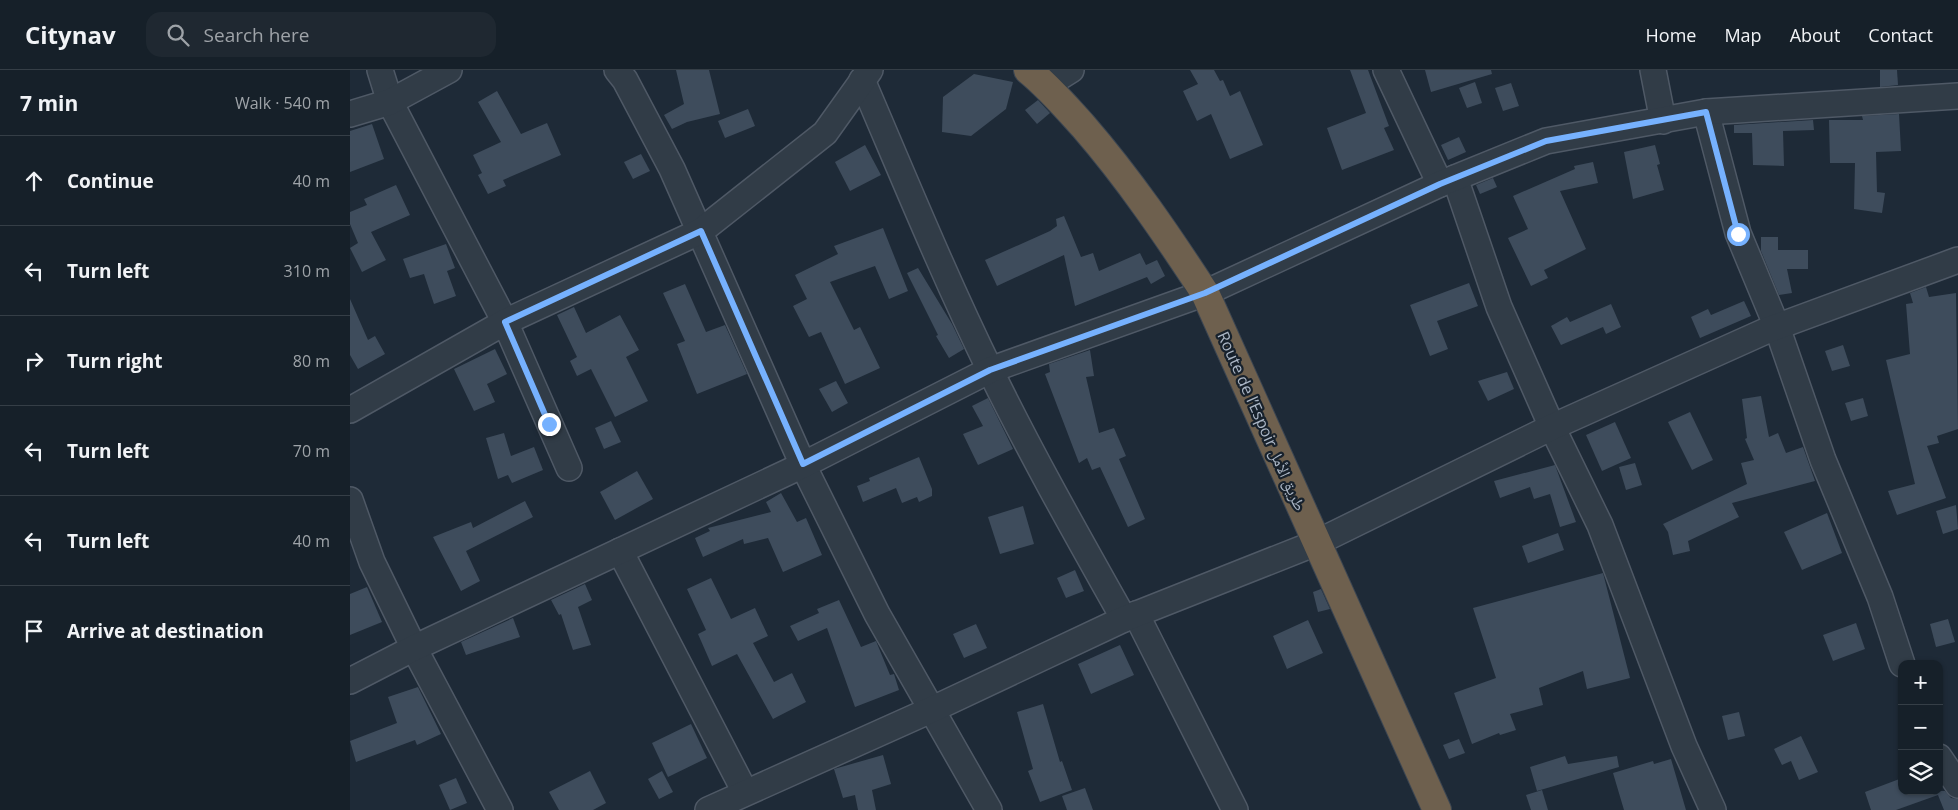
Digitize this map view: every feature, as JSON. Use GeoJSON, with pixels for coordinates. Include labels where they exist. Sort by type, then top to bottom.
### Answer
{"type":"FeatureCollection","features":[{"type":"Feature","properties":{"kind":"highway","name":"Route de l’Espoir طريق الأمل"},"geometry":{"type":"LineString","coordinates":[[1038,78],[1108,154],[1155,217],[1205,293],[1437,810]]}},
{"type":"Feature","properties":{"kind":"street"},"geometry":{"type":"LineString","coordinates":[[380,70],[390,102],[505,322],[569,468]]}},
{"type":"Feature","properties":{"kind":"street"},"geometry":{"type":"LineString","coordinates":[[350,114],[390,102],[449,70]]}},
{"type":"Feature","properties":{"kind":"street"},"geometry":{"type":"LineString","coordinates":[[617,70],[625,80],[701,231],[803,464],[877,614],[989,810]]}},
{"type":"Feature","properties":{"kind":"street"},"geometry":{"type":"LineString","coordinates":[[1038,78],[1071,70]]}},
{"type":"Feature","properties":{"kind":"street"},"geometry":{"type":"LineString","coordinates":[[1386,70],[1447,181],[1499,307],[1552,427],[1600,524],[1684,746],[1713,810]]}},
{"type":"Feature","properties":{"kind":"street"},"geometry":{"type":"LineString","coordinates":[[1653,70],[1663,121]]}},
{"type":"Feature","properties":{"kind":"street"},"geometry":{"type":"LineString","coordinates":[[350,410],[505,322],[701,231],[825,133],[866,75]]}},
{"type":"Feature","properties":{"kind":"street"},"geometry":{"type":"LineString","coordinates":[[866,75],[921,218],[990,370],[1022,434],[1130,616],[1235,810]]}},
{"type":"Feature","properties":{"kind":"street"},"geometry":{"type":"LineString","coordinates":[[350,681],[414,648],[803,464],[990,370],[1205,293],[1447,181],[1546,141],[1706,112],[1958,96]]}},
{"type":"Feature","properties":{"kind":"street"},"geometry":{"type":"LineString","coordinates":[[1706,112],[1738,234],[1777,327],[1823,460],[1880,597],[1901,660]]}},
{"type":"Feature","properties":{"kind":"street"},"geometry":{"type":"LineString","coordinates":[[708,810],[933,709],[1130,616],[1316,543],[1552,427],[1777,327],[1958,260]]}},
{"type":"Feature","properties":{"kind":"street"},"geometry":{"type":"LineString","coordinates":[[350,500],[372,562],[414,648],[500,810]]}},
{"type":"Feature","properties":{"kind":"street"},"geometry":{"type":"LineString","coordinates":[[620,551],[745,792]]}},
{"type":"Feature","properties":{"kind":"street"},"geometry":{"type":"LineString","coordinates":[[1943,763],[1958,785]]}},
{"type":"Feature","properties":{"kind":"building"},"geometry":{"type":"Polygon","coordinates":[[[676,70],[709,70],[720,114],[687,122],[672,129],[664,115],[684,104],[676,70]]]}},
{"type":"Feature","properties":{"kind":"building"},"geometry":{"type":"Polygon","coordinates":[[[1190,70],[1214,70],[1220,81],[1223,80],[1230,96],[1240,91],[1263,145],[1230,159],[1211,114],[1197,121],[1183,91],[1198,84],[1190,70]]]}},
{"type":"Feature","properties":{"kind":"building"},"geometry":{"type":"Polygon","coordinates":[[[1350,70],[1368,70],[1389,126],[1384,128],[1394,150],[1342,170],[1327,128],[1366,113],[1350,70]]]}},
{"type":"Feature","properties":{"kind":"building"},"geometry":{"type":"Polygon","coordinates":[[[1425,70],[1491,70],[1492,74],[1431,92],[1425,70]]]}},
{"type":"Feature","properties":{"kind":"building"},"geometry":{"type":"Polygon","coordinates":[[[1880,70],[1897,70],[1898,85],[1880,87],[1880,70]]]}},
{"type":"Feature","properties":{"kind":"building"},"geometry":{"type":"Polygon","coordinates":[[[974,74],[1013,82],[1006,109],[971,136],[942,132],[943,97],[974,74]]]}},
{"type":"Feature","properties":{"kind":"building"},"geometry":{"type":"Polygon","coordinates":[[[1475,82],[1482,103],[1467,108],[1459,88],[1475,82]]]}},
{"type":"Feature","properties":{"kind":"building"},"geometry":{"type":"Polygon","coordinates":[[[1511,83],[1519,106],[1503,111],[1495,88],[1511,83]]]}},
{"type":"Feature","properties":{"kind":"building"},"geometry":{"type":"Polygon","coordinates":[[[497,91],[521,134],[547,123],[561,155],[503,180],[506,186],[488,194],[478,175],[482,173],[473,155],[501,142],[478,102],[497,91]]]}},
{"type":"Feature","properties":{"kind":"building"},"geometry":{"type":"Polygon","coordinates":[[[1038,100],[1050,113],[1037,124],[1025,110],[1038,100]]]}},
{"type":"Feature","properties":{"kind":"building"},"geometry":{"type":"Polygon","coordinates":[[[748,109],[755,126],[725,138],[718,121],[748,109]]]}},
{"type":"Feature","properties":{"kind":"building"},"geometry":{"type":"Polygon","coordinates":[[[1899,114],[1901,151],[1876,152],[1877,192],[1885,193],[1882,213],[1854,209],[1855,163],[1830,163],[1829,120],[1863,120],[1862,116],[1899,114]]]}},
{"type":"Feature","properties":{"kind":"building"},"geometry":{"type":"Polygon","coordinates":[[[1813,120],[1814,130],[1783,131],[1784,166],[1753,165],[1752,133],[1734,133],[1734,125],[1813,120]]]}},
{"type":"Feature","properties":{"kind":"building"},"geometry":{"type":"Polygon","coordinates":[[[372,124],[384,159],[350,172],[350,131],[372,124]]]}},
{"type":"Feature","properties":{"kind":"building"},"geometry":{"type":"Polygon","coordinates":[[[1459,137],[1466,152],[1448,160],[1441,145],[1459,137]]]}},
{"type":"Feature","properties":{"kind":"building"},"geometry":{"type":"Polygon","coordinates":[[[865,145],[881,175],[850,191],[835,162],[865,145]]]}},
{"type":"Feature","properties":{"kind":"building"},"geometry":{"type":"Polygon","coordinates":[[[1655,145],[1660,164],[1657,165],[1664,190],[1633,199],[1624,152],[1655,145]]]}},
{"type":"Feature","properties":{"kind":"building"},"geometry":{"type":"Polygon","coordinates":[[[641,154],[650,171],[633,179],[624,162],[641,154]]]}},
{"type":"Feature","properties":{"kind":"building"},"geometry":{"type":"Polygon","coordinates":[[[1593,162],[1598,183],[1560,191],[1586,249],[1544,270],[1548,278],[1531,286],[1508,238],[1528,229],[1513,196],[1575,169],[1574,166],[1593,162]]]}},
{"type":"Feature","properties":{"kind":"building"},"geometry":{"type":"Polygon","coordinates":[[[1493,178],[1497,187],[1480,194],[1476,185],[1493,178]]]}},
{"type":"Feature","properties":{"kind":"building"},"geometry":{"type":"Polygon","coordinates":[[[396,185],[410,215],[371,232],[386,260],[362,272],[350,248],[358,243],[350,224],[350,212],[367,205],[364,199],[396,185]]]}},
{"type":"Feature","properties":{"kind":"building"},"geometry":{"type":"Polygon","coordinates":[[[1064,216],[1081,257],[1093,253],[1099,271],[1140,253],[1146,265],[1157,260],[1165,276],[1151,284],[1147,277],[1075,306],[1064,255],[997,286],[985,260],[1050,231],[1057,226],[1056,219],[1064,216]]]}},
{"type":"Feature","properties":{"kind":"building"},"geometry":{"type":"Polygon","coordinates":[[[883,228],[908,291],[889,299],[875,266],[830,282],[854,330],[860,327],[880,368],[845,384],[821,332],[809,337],[793,306],[807,299],[795,275],[838,254],[834,246],[883,228]]]}},
{"type":"Feature","properties":{"kind":"building"},"geometry":{"type":"Polygon","coordinates":[[[1761,237],[1778,237],[1778,250],[1808,250],[1808,269],[1787,269],[1792,293],[1779,295],[1761,251],[1761,237]]]}},
{"type":"Feature","properties":{"kind":"building"},"geometry":{"type":"Polygon","coordinates":[[[446,244],[455,268],[447,271],[456,296],[434,304],[424,274],[410,278],[403,259],[446,244]]]}},
{"type":"Feature","properties":{"kind":"building"},"geometry":{"type":"Polygon","coordinates":[[[918,268],[952,324],[964,349],[949,358],[936,336],[938,335],[907,273],[918,268]]]}},
{"type":"Feature","properties":{"kind":"building"},"geometry":{"type":"Polygon","coordinates":[[[1469,283],[1478,306],[1437,321],[1448,349],[1430,356],[1410,305],[1469,283]]]}},
{"type":"Feature","properties":{"kind":"building"},"geometry":{"type":"Polygon","coordinates":[[[685,284],[706,332],[725,325],[747,374],[697,394],[677,344],[685,341],[663,293],[685,284]]]}},
{"type":"Feature","properties":{"kind":"building"},"geometry":{"type":"Polygon","coordinates":[[[1926,287],[1929,297],[1956,293],[1958,429],[1937,436],[1939,443],[1927,446],[1946,498],[1897,515],[1888,491],[1915,484],[1886,360],[1910,354],[1906,304],[1913,303],[1910,293],[1926,287]]]}},
{"type":"Feature","properties":{"kind":"building"},"geometry":{"type":"Polygon","coordinates":[[[350,299],[368,340],[375,336],[385,354],[358,369],[350,355],[350,299]]]}},
{"type":"Feature","properties":{"kind":"building"},"geometry":{"type":"Polygon","coordinates":[[[1744,301],[1751,316],[1700,338],[1691,317],[1708,309],[1711,315],[1744,301]]]}},
{"type":"Feature","properties":{"kind":"building"},"geometry":{"type":"Polygon","coordinates":[[[1611,304],[1621,327],[1606,334],[1603,327],[1561,345],[1551,326],[1567,317],[1570,322],[1611,304]]]}},
{"type":"Feature","properties":{"kind":"building"},"geometry":{"type":"Polygon","coordinates":[[[574,307],[586,333],[620,315],[639,350],[626,357],[648,401],[615,417],[591,369],[577,376],[570,361],[577,357],[557,315],[574,307]]]}},
{"type":"Feature","properties":{"kind":"building"},"geometry":{"type":"Polygon","coordinates":[[[1843,345],[1850,366],[1832,371],[1825,351],[1843,345]]]}},
{"type":"Feature","properties":{"kind":"building"},"geometry":{"type":"Polygon","coordinates":[[[495,349],[507,374],[487,384],[495,402],[474,411],[454,369],[495,349]]]}},
{"type":"Feature","properties":{"kind":"building"},"geometry":{"type":"Polygon","coordinates":[[[1090,350],[1094,376],[1086,377],[1099,433],[1114,428],[1126,456],[1119,459],[1145,519],[1128,527],[1100,467],[1092,470],[1087,458],[1079,463],[1045,374],[1050,372],[1049,364],[1090,350]]]}},
{"type":"Feature","properties":{"kind":"building"},"geometry":{"type":"Polygon","coordinates":[[[1507,372],[1514,389],[1488,401],[1478,381],[1507,372]]]}},
{"type":"Feature","properties":{"kind":"building"},"geometry":{"type":"Polygon","coordinates":[[[836,381],[848,403],[832,412],[819,389],[836,381]]]}},
{"type":"Feature","properties":{"kind":"building"},"geometry":{"type":"Polygon","coordinates":[[[1761,396],[1769,437],[1778,433],[1786,453],[1803,447],[1815,481],[1732,503],[1739,517],[1688,541],[1690,551],[1673,555],[1668,532],[1663,524],[1747,484],[1741,463],[1754,460],[1745,439],[1747,438],[1742,399],[1761,396]]]}},
{"type":"Feature","properties":{"kind":"building"},"geometry":{"type":"Polygon","coordinates":[[[988,398],[1013,449],[978,465],[963,434],[983,426],[972,406],[988,398]]]}},
{"type":"Feature","properties":{"kind":"building"},"geometry":{"type":"Polygon","coordinates":[[[1863,398],[1868,416],[1851,421],[1845,403],[1863,398]]]}},
{"type":"Feature","properties":{"kind":"building"},"geometry":{"type":"Polygon","coordinates":[[[1690,412],[1713,460],[1692,470],[1668,422],[1690,412]]]}},
{"type":"Feature","properties":{"kind":"building"},"geometry":{"type":"Polygon","coordinates":[[[611,421],[621,442],[604,449],[595,428],[611,421]]]}},
{"type":"Feature","properties":{"kind":"building"},"geometry":{"type":"Polygon","coordinates":[[[1615,422],[1631,458],[1602,471],[1586,435],[1615,422]]]}},
{"type":"Feature","properties":{"kind":"building"},"geometry":{"type":"Polygon","coordinates":[[[504,433],[511,456],[534,447],[543,470],[512,483],[508,475],[498,479],[486,438],[504,433]]]}},
{"type":"Feature","properties":{"kind":"building"},"geometry":{"type":"Polygon","coordinates":[[[919,457],[932,489],[932,496],[919,502],[917,497],[902,503],[896,488],[863,502],[857,486],[870,481],[869,478],[919,457]]]}},
{"type":"Feature","properties":{"kind":"building"},"geometry":{"type":"Polygon","coordinates":[[[1635,463],[1642,485],[1626,490],[1619,467],[1635,463]]]}},
{"type":"Feature","properties":{"kind":"building"},"geometry":{"type":"Polygon","coordinates":[[[1555,465],[1576,522],[1560,527],[1550,494],[1534,499],[1530,487],[1500,498],[1494,481],[1555,465]]]}},
{"type":"Feature","properties":{"kind":"building"},"geometry":{"type":"Polygon","coordinates":[[[637,471],[653,499],[615,520],[600,492],[637,471]]]}},
{"type":"Feature","properties":{"kind":"building"},"geometry":{"type":"Polygon","coordinates":[[[781,493],[797,522],[806,518],[822,555],[783,572],[768,538],[744,544],[743,539],[703,557],[695,538],[710,531],[708,528],[771,512],[766,502],[781,493]]]}},
{"type":"Feature","properties":{"kind":"building"},"geometry":{"type":"Polygon","coordinates":[[[525,501],[533,517],[466,551],[480,581],[461,591],[433,537],[471,522],[473,528],[525,501]]]}},
{"type":"Feature","properties":{"kind":"building"},"geometry":{"type":"Polygon","coordinates":[[[1956,505],[1958,529],[1943,534],[1936,511],[1956,505]]]}},
{"type":"Feature","properties":{"kind":"building"},"geometry":{"type":"Polygon","coordinates":[[[1023,506],[1034,544],[1000,554],[988,517],[1023,506]]]}},
{"type":"Feature","properties":{"kind":"building"},"geometry":{"type":"Polygon","coordinates":[[[1827,513],[1842,553],[1802,570],[1784,532],[1827,513]]]}},
{"type":"Feature","properties":{"kind":"building"},"geometry":{"type":"Polygon","coordinates":[[[1558,533],[1564,550],[1528,563],[1522,546],[1558,533]]]}},
{"type":"Feature","properties":{"kind":"building"},"geometry":{"type":"Polygon","coordinates":[[[1075,570],[1084,591],[1066,598],[1057,578],[1075,570]]]}},
{"type":"Feature","properties":{"kind":"building"},"geometry":{"type":"Polygon","coordinates":[[[1603,573],[1630,678],[1587,689],[1583,671],[1539,688],[1543,705],[1510,714],[1516,730],[1500,735],[1499,733],[1472,744],[1454,693],[1496,678],[1473,608],[1603,573]]]}},
{"type":"Feature","properties":{"kind":"building"},"geometry":{"type":"Polygon","coordinates":[[[711,578],[731,619],[755,608],[768,636],[753,643],[774,682],[792,673],[806,702],[773,719],[737,654],[712,666],[698,634],[706,630],[687,589],[711,578]]]}},
{"type":"Feature","properties":{"kind":"building"},"geometry":{"type":"Polygon","coordinates":[[[585,584],[592,600],[578,607],[591,645],[573,650],[561,614],[559,615],[551,600],[585,584]]]}},
{"type":"Feature","properties":{"kind":"building"},"geometry":{"type":"Polygon","coordinates":[[[367,587],[382,622],[350,635],[350,594],[367,587]]]}},
{"type":"Feature","properties":{"kind":"building"},"geometry":{"type":"Polygon","coordinates":[[[1321,589],[1330,609],[1318,612],[1313,592],[1321,589]]]}},
{"type":"Feature","properties":{"kind":"building"},"geometry":{"type":"Polygon","coordinates":[[[839,600],[861,647],[876,641],[890,675],[894,674],[899,690],[855,707],[827,628],[798,641],[790,626],[819,613],[817,609],[839,600]]]}},
{"type":"Feature","properties":{"kind":"building"},"geometry":{"type":"Polygon","coordinates":[[[513,618],[520,637],[466,655],[461,642],[513,618]]]}},
{"type":"Feature","properties":{"kind":"building"},"geometry":{"type":"Polygon","coordinates":[[[1948,619],[1955,642],[1936,647],[1930,624],[1948,619]]]}},
{"type":"Feature","properties":{"kind":"building"},"geometry":{"type":"Polygon","coordinates":[[[1308,620],[1323,653],[1287,669],[1273,636],[1308,620]]]}},
{"type":"Feature","properties":{"kind":"building"},"geometry":{"type":"Polygon","coordinates":[[[1856,623],[1865,649],[1833,661],[1823,635],[1856,623]]]}},
{"type":"Feature","properties":{"kind":"building"},"geometry":{"type":"Polygon","coordinates":[[[976,624],[987,648],[964,658],[953,634],[976,624]]]}},
{"type":"Feature","properties":{"kind":"building"},"geometry":{"type":"Polygon","coordinates":[[[1120,645],[1134,675],[1091,694],[1078,664],[1120,645]]]}},
{"type":"Feature","properties":{"kind":"building"},"geometry":{"type":"Polygon","coordinates":[[[418,687],[441,734],[417,745],[415,740],[356,762],[350,741],[397,723],[388,697],[418,687]]]}},
{"type":"Feature","properties":{"kind":"building"},"geometry":{"type":"Polygon","coordinates":[[[1043,704],[1060,762],[1062,761],[1072,790],[1040,802],[1028,771],[1033,769],[1017,712],[1043,704]]]}},
{"type":"Feature","properties":{"kind":"building"},"geometry":{"type":"Polygon","coordinates":[[[1739,712],[1745,736],[1728,740],[1722,716],[1739,712]]]}},
{"type":"Feature","properties":{"kind":"building"},"geometry":{"type":"Polygon","coordinates":[[[691,724],[707,758],[668,777],[652,743],[691,724]]]}},
{"type":"Feature","properties":{"kind":"building"},"geometry":{"type":"Polygon","coordinates":[[[1801,736],[1818,772],[1799,780],[1791,761],[1782,765],[1774,749],[1801,736]]]}},
{"type":"Feature","properties":{"kind":"building"},"geometry":{"type":"Polygon","coordinates":[[[1459,739],[1465,753],[1449,759],[1443,745],[1459,739]]]}},
{"type":"Feature","properties":{"kind":"building"},"geometry":{"type":"Polygon","coordinates":[[[883,755],[891,784],[872,790],[876,810],[858,810],[855,795],[843,798],[834,769],[883,755]]]}},
{"type":"Feature","properties":{"kind":"building"},"geometry":{"type":"Polygon","coordinates":[[[1565,756],[1568,764],[1617,756],[1619,767],[1537,791],[1530,767],[1565,756]]]}},
{"type":"Feature","properties":{"kind":"building"},"geometry":{"type":"Polygon","coordinates":[[[1671,759],[1686,810],[1624,810],[1613,773],[1653,761],[1654,764],[1671,759]]]}},
{"type":"Feature","properties":{"kind":"building"},"geometry":{"type":"Polygon","coordinates":[[[590,771],[606,803],[593,810],[559,810],[549,792],[590,771]]]}},
{"type":"Feature","properties":{"kind":"building"},"geometry":{"type":"Polygon","coordinates":[[[662,771],[673,792],[659,799],[648,779],[662,771]]]}},
{"type":"Feature","properties":{"kind":"building"},"geometry":{"type":"Polygon","coordinates":[[[456,778],[467,803],[450,810],[439,785],[456,778]]]}},
{"type":"Feature","properties":{"kind":"building"},"geometry":{"type":"Polygon","coordinates":[[[1898,780],[1898,795],[1938,795],[1896,810],[1871,810],[1865,792],[1898,780]]]}},
{"type":"Feature","properties":{"kind":"building"},"geometry":{"type":"Polygon","coordinates":[[[1085,788],[1093,810],[1067,810],[1062,796],[1085,788]]]}},
{"type":"Feature","properties":{"kind":"building"},"geometry":{"type":"Polygon","coordinates":[[[1542,790],[1548,810],[1531,810],[1526,795],[1542,790]]]}},
{"type":"Feature","properties":{"kind":"building"},"geometry":{"type":"Polygon","coordinates":[[[1943,791],[1945,791],[1951,798],[1958,799],[1958,810],[1944,810],[1938,795],[1943,795],[1943,791]]]}},
{"type":"Feature","properties":{"kind":"route"},"geometry":{"type":"LineString","coordinates":[[549,424],[505,322],[701,231],[803,464],[990,370],[1205,293],[1440,184],[1546,141],[1706,112],[1738,234]]}}]}
